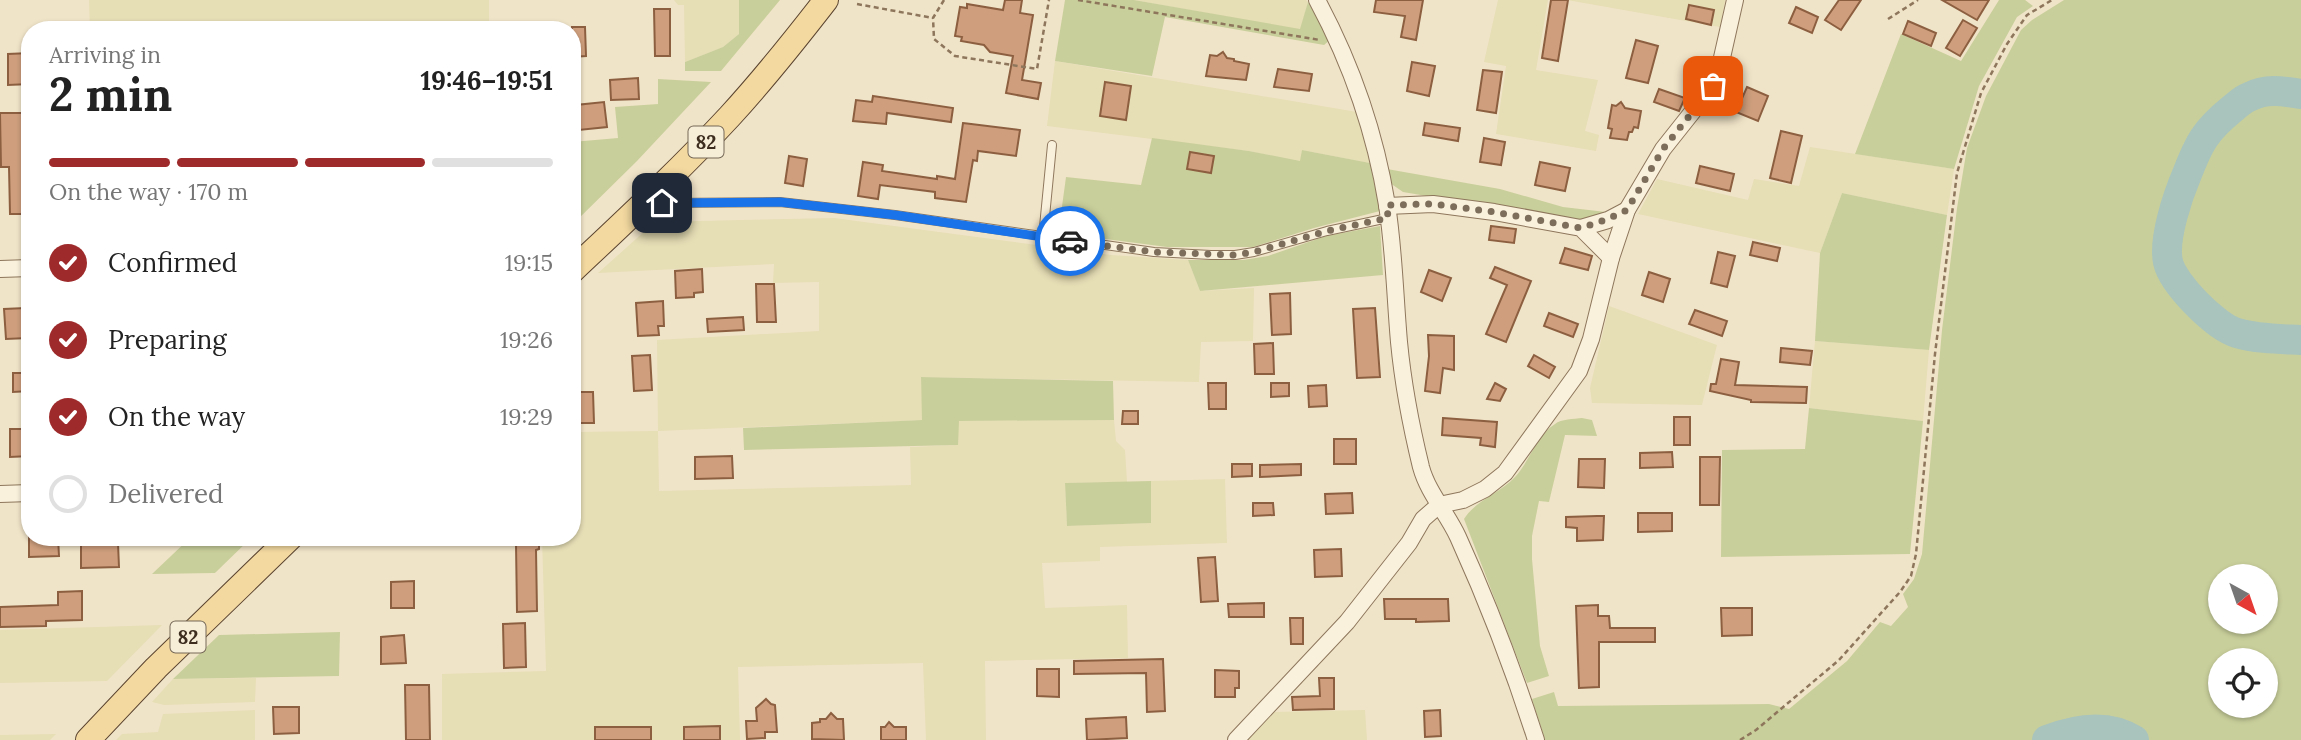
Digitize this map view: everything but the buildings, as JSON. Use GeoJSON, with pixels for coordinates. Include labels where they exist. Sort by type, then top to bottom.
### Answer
{"type":"FeatureCollection","features":[{"type":"Feature","properties":{"kind":"main road","name":"82"},"geometry":{"type":"LineString","coordinates":[[581,263],[651,197],[732,114],[826,0]]}},
{"type":"Feature","properties":{"kind":"main road","name":"82"},"geometry":{"type":"LineString","coordinates":[[88,740],[156,668],[282,546]]}},
{"type":"Feature","properties":{"kind":"street"},"geometry":{"type":"LineString","coordinates":[[1317,0],[1340,43],[1371,132],[1388,212],[1399,343],[1408,410],[1426,482],[1458,538],[1479,586],[1536,740]]}},
{"type":"Feature","properties":{"kind":"street"},"geometry":{"type":"LineString","coordinates":[[1236,740],[1347,622],[1409,543],[1423,519],[1439,505],[1463,500],[1485,489],[1505,473],[1563,395],[1587,355],[1611,258],[1627,210],[1663,149],[1713,86],[1735,0]]}},
{"type":"Feature","properties":{"kind":"street"},"geometry":{"type":"LineString","coordinates":[[1388,212],[1433,204],[1581,228],[1627,210]]}},
{"type":"Feature","properties":{"kind":"street"},"geometry":{"type":"LineString","coordinates":[[1581,228],[1611,258]]}},
{"type":"Feature","properties":{"kind":"street"},"geometry":{"type":"LineString","coordinates":[[0,268],[21,268]]}},
{"type":"Feature","properties":{"kind":"street"},"geometry":{"type":"LineString","coordinates":[[0,494],[21,493]]}},
{"type":"Feature","properties":{"kind":"lane"},"geometry":{"type":"LineString","coordinates":[[1043,237],[1052,145]]}},
{"type":"Feature","properties":{"kind":"lane"},"geometry":{"type":"LineString","coordinates":[[651,197],[662,203],[780,202],[895,215],[1154,252],[1235,255],[1254,252],[1388,212]]}},
{"type":"Feature","properties":{"kind":"path"},"geometry":{"type":"LineString","coordinates":[[944,0],[933,18],[934,39],[955,56],[1037,69],[1049,0]]}},
{"type":"Feature","properties":{"kind":"path"},"geometry":{"type":"LineString","coordinates":[[1078,0],[1340,43]]}},
{"type":"Feature","properties":{"kind":"path"},"geometry":{"type":"LineString","coordinates":[[1888,19],[1918,0]]}},
{"type":"Feature","properties":{"kind":"path"},"geometry":{"type":"LineString","coordinates":[[1740,740],[1756,730],[1839,660],[1900,592],[1910,576],[1916,554],[1935,354],[1957,173],[1981,93],[2007,44],[2027,15],[2052,0]]}},
{"type":"Feature","properties":{"kind":"path"},"geometry":{"type":"LineString","coordinates":[[857,4],[933,18]]}},
{"type":"Feature","properties":{"kind":"shaded area"},"geometry":{"type":"Polygon","coordinates":[[[89,0],[489,0],[489,21],[90,21],[89,0]]]}},
{"type":"Feature","properties":{"kind":"shaded area"},"geometry":{"type":"Polygon","coordinates":[[[674,0],[739,0],[739,34],[723,47],[685,62],[684,5],[678,5],[674,0]]]}},
{"type":"Feature","properties":{"kind":"shaded area"},"geometry":{"type":"Polygon","coordinates":[[[1134,0],[1306,0],[1308,2],[1301,30],[1134,0]]]}},
{"type":"Feature","properties":{"kind":"shaded area"},"geometry":{"type":"Polygon","coordinates":[[[1498,0],[1548,0],[1536,70],[1598,80],[1585,131],[1599,135],[1596,151],[1496,134],[1506,66],[1484,62],[1498,0]]]}},
{"type":"Feature","properties":{"kind":"shaded area"},"geometry":{"type":"Polygon","coordinates":[[[1567,0],[1725,0],[1725,1],[1720,27],[1567,0]]]}},
{"type":"Feature","properties":{"kind":"shaded area"},"geometry":{"type":"Polygon","coordinates":[[[1055,61],[1357,112],[1370,163],[1302,150],[1301,162],[1249,151],[1047,126],[1055,61]]]}},
{"type":"Feature","properties":{"kind":"shaded area"},"geometry":{"type":"Polygon","coordinates":[[[1810,147],[1954,169],[1947,215],[1842,193],[1820,253],[1638,214],[1657,179],[1748,200],[1754,179],[1799,186],[1810,147]]]}},
{"type":"Feature","properties":{"kind":"shaded area"},"geometry":{"type":"Polygon","coordinates":[[[834,218],[1111,255],[1188,260],[1200,291],[1254,288],[1253,341],[1201,342],[1199,382],[921,377],[923,420],[658,431],[657,340],[819,331],[819,282],[773,283],[774,264],[598,273],[655,222],[834,218]]]}},
{"type":"Feature","properties":{"kind":"shaded area"},"geometry":{"type":"Polygon","coordinates":[[[1609,306],[1717,345],[1702,405],[1592,403],[1590,388],[1609,306]]]}},
{"type":"Feature","properties":{"kind":"shaded area"},"geometry":{"type":"Polygon","coordinates":[[[1815,341],[1929,350],[1923,421],[1809,408],[1815,341]]]}},
{"type":"Feature","properties":{"kind":"shaded area"},"geometry":{"type":"Polygon","coordinates":[[[1114,420],[1116,441],[1125,450],[1127,482],[1065,483],[1067,526],[1151,523],[1151,481],[1225,479],[1227,543],[1100,547],[1100,561],[1042,563],[1045,608],[1127,605],[1128,658],[985,661],[986,740],[926,740],[923,663],[738,667],[740,740],[442,740],[442,674],[546,671],[542,546],[581,546],[581,432],[658,431],[659,491],[911,485],[910,447],[958,445],[958,421],[1114,420]]]}},
{"type":"Feature","properties":{"kind":"shaded area"},"geometry":{"type":"Polygon","coordinates":[[[162,625],[107,681],[0,683],[0,630],[162,625]]]}},
{"type":"Feature","properties":{"kind":"shaded area"},"geometry":{"type":"Polygon","coordinates":[[[256,678],[255,702],[164,705],[152,702],[173,679],[256,678]]]}},
{"type":"Feature","properties":{"kind":"shaded area"},"geometry":{"type":"Polygon","coordinates":[[[255,710],[255,740],[116,740],[122,734],[158,732],[163,714],[255,710]]]}},
{"type":"Feature","properties":{"kind":"shaded area"},"geometry":{"type":"Polygon","coordinates":[[[1365,710],[1367,740],[1247,740],[1273,712],[1365,710]]]}},
{"type":"Feature","properties":{"kind":"shaded area"},"geometry":{"type":"Polygon","coordinates":[[[56,734],[50,740],[0,740],[0,735],[56,734]]]}},
{"type":"Feature","properties":{"kind":"green space"},"geometry":{"type":"Polygon","coordinates":[[[739,0],[780,0],[721,71],[685,71],[685,62],[723,47],[739,34],[739,0]]]}},
{"type":"Feature","properties":{"kind":"green space"},"geometry":{"type":"Polygon","coordinates":[[[1065,0],[1134,0],[1300,29],[1308,2],[1330,40],[1324,45],[1165,17],[1152,76],[1055,61],[1065,0]]]}},
{"type":"Feature","properties":{"kind":"green space"},"geometry":{"type":"Polygon","coordinates":[[[1999,0],[2025,0],[2033,6],[2017,17],[1979,86],[1954,169],[1855,154],[1901,34],[1961,61],[1999,0]]]}},
{"type":"Feature","properties":{"kind":"green space"},"geometry":{"type":"Polygon","coordinates":[[[2064,0],[2301,0],[2301,740],[1545,740],[1532,699],[1554,692],[1558,706],[1769,704],[1789,709],[1847,661],[1880,622],[1891,626],[1908,607],[1903,594],[1914,579],[1922,554],[1942,330],[1967,148],[1986,96],[2021,30],[2064,0]]]}},
{"type":"Feature","properties":{"kind":"green space"},"geometry":{"type":"Polygon","coordinates":[[[658,79],[711,82],[581,216],[581,141],[618,138],[615,107],[658,104],[658,79]]]}},
{"type":"Feature","properties":{"kind":"green space"},"geometry":{"type":"Polygon","coordinates":[[[1152,138],[1300,161],[1302,150],[1370,163],[1380,211],[1253,247],[1167,247],[1067,234],[1060,221],[1066,177],[1141,185],[1152,138]]]}},
{"type":"Feature","properties":{"kind":"green space"},"geometry":{"type":"Polygon","coordinates":[[[1387,169],[1500,189],[1563,207],[1606,212],[1591,219],[1562,219],[1403,192],[1390,183],[1387,169]]]}},
{"type":"Feature","properties":{"kind":"green space"},"geometry":{"type":"Polygon","coordinates":[[[1842,193],[1947,215],[1929,350],[1815,341],[1820,253],[1842,193]]]}},
{"type":"Feature","properties":{"kind":"green space"},"geometry":{"type":"Polygon","coordinates":[[[1380,226],[1383,275],[1200,291],[1188,260],[1243,260],[1268,256],[1326,236],[1380,226]]]}},
{"type":"Feature","properties":{"kind":"green space"},"geometry":{"type":"Polygon","coordinates":[[[921,377],[1113,381],[1114,420],[959,421],[958,445],[744,450],[743,428],[922,420],[921,377]]]}},
{"type":"Feature","properties":{"kind":"green space"},"geometry":{"type":"Polygon","coordinates":[[[1809,408],[1923,421],[1910,554],[1721,557],[1722,450],[1805,449],[1809,408]]]}},
{"type":"Feature","properties":{"kind":"green space"},"geometry":{"type":"Polygon","coordinates":[[[1582,418],[1592,420],[1597,436],[1565,435],[1549,502],[1539,501],[1532,536],[1532,559],[1540,646],[1549,676],[1527,683],[1464,519],[1475,507],[1515,477],[1549,429],[1561,421],[1582,418]]]}},
{"type":"Feature","properties":{"kind":"green space"},"geometry":{"type":"Polygon","coordinates":[[[1151,481],[1151,523],[1067,526],[1065,483],[1151,481]]]}},
{"type":"Feature","properties":{"kind":"green space"},"geometry":{"type":"Polygon","coordinates":[[[182,546],[243,546],[215,573],[152,574],[182,546]]]}},
{"type":"Feature","properties":{"kind":"green space"},"geometry":{"type":"Polygon","coordinates":[[[340,632],[339,676],[173,679],[219,635],[340,632]]]}},
{"type":"Feature","properties":{"kind":"waterway"},"geometry":{"type":"LineString","coordinates":[[2301,94],[2275,91],[2255,94],[2240,102],[2209,131],[2195,154],[2180,193],[2169,230],[2167,252],[2172,271],[2186,293],[2207,314],[2228,329],[2252,336],[2301,340]]}},
{"type":"Feature","properties":{"kind":"waterway"},"geometry":{"type":"LineString","coordinates":[[2047,740],[2091,730],[2113,731],[2134,740]]}},
{"type":"Feature","properties":{"kind":"way so far"},"geometry":{"type":"LineString","coordinates":[[1070,241],[1154,252],[1235,255],[1388,218],[1387,205],[1433,204],[1581,228],[1627,210],[1663,149],[1713,86]]}},
{"type":"Feature","properties":{"kind":"route"},"geometry":{"type":"LineString","coordinates":[[662,203],[780,202],[895,215],[1070,241]]}}]}
